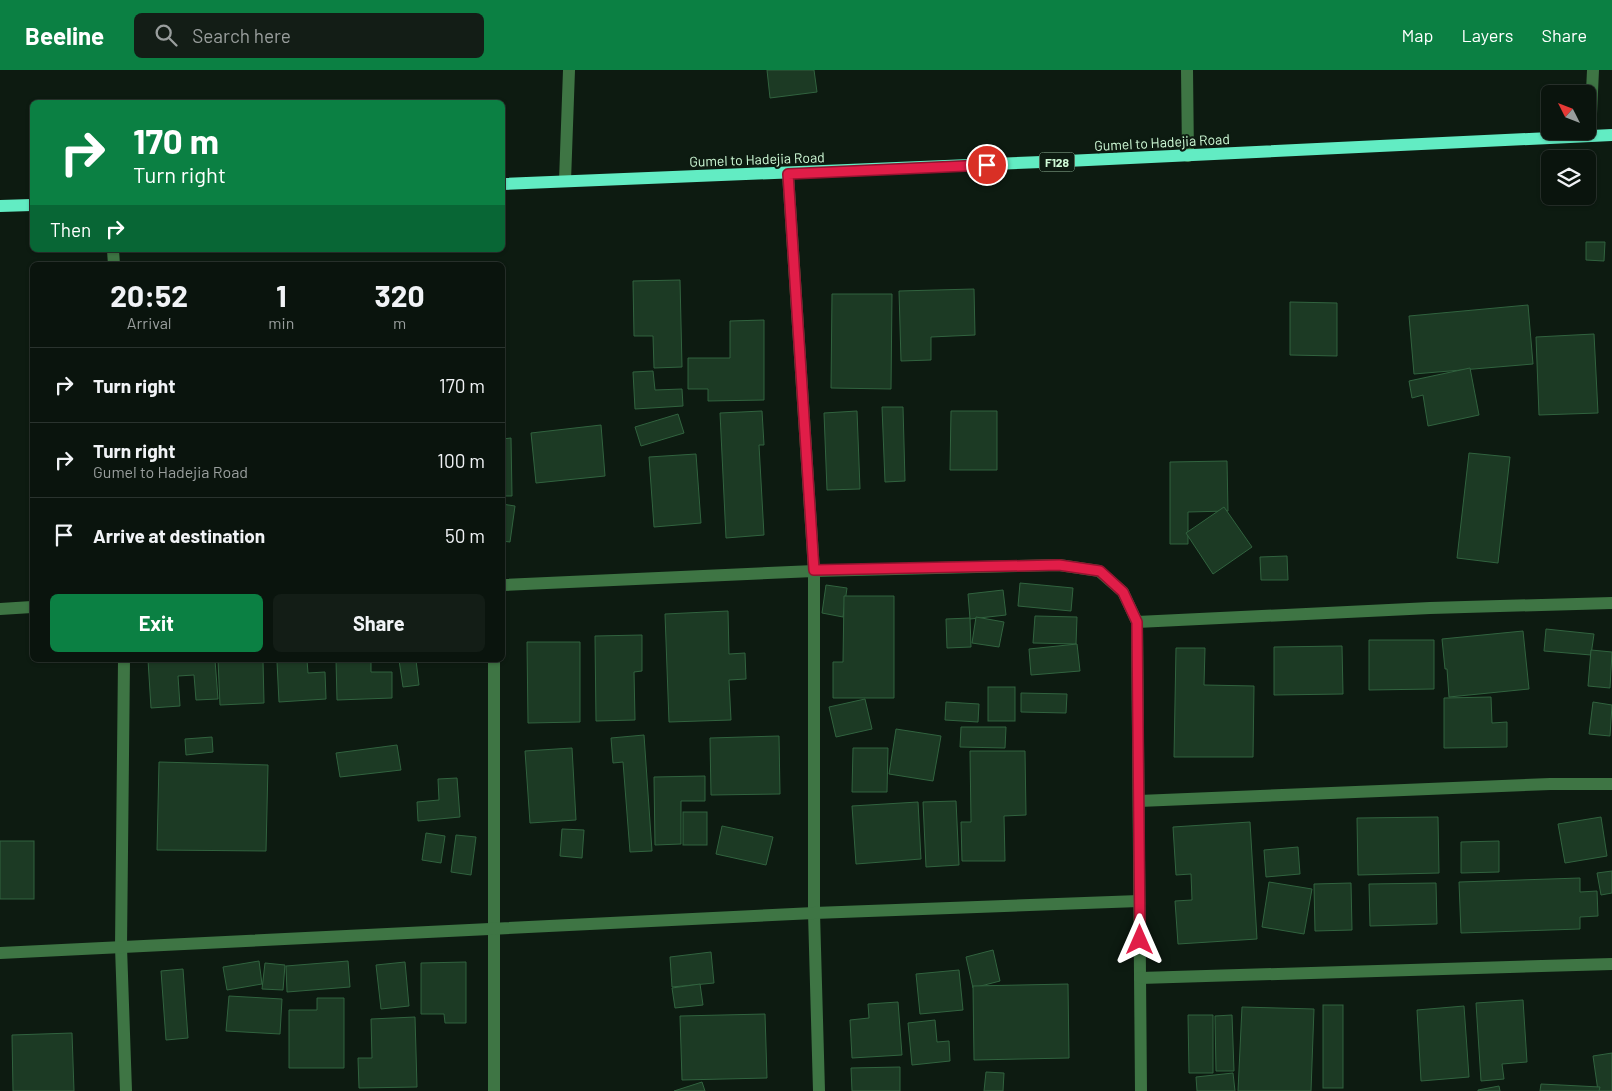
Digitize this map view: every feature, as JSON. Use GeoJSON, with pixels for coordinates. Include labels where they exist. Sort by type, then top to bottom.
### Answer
{"type":"FeatureCollection","features":[{"type":"Feature","properties":{"kind":"main road","name":"Gumel to Hadejia Road"},"geometry":{"type":"LineString","coordinates":[[1596,136],[1612,136]]}},
{"type":"Feature","properties":{"kind":"main road","name":"Gumel to Hadejia Road"},"geometry":{"type":"LineString","coordinates":[[505,184],[788,174],[1541,138]]}},
{"type":"Feature","properties":{"kind":"main road"},"geometry":{"type":"LineString","coordinates":[[0,206],[30,205]]}},
{"type":"Feature","properties":{"kind":"street"},"geometry":{"type":"LineString","coordinates":[[565,181],[569,70]]}},
{"type":"Feature","properties":{"kind":"street"},"geometry":{"type":"LineString","coordinates":[[1187,70],[1188,156]]}},
{"type":"Feature","properties":{"kind":"street"},"geometry":{"type":"LineString","coordinates":[[1592,85],[1593,70]]}},
{"type":"Feature","properties":{"kind":"street"},"geometry":{"type":"LineString","coordinates":[[788,174],[814,570],[814,913],[819,1091]]}},
{"type":"Feature","properties":{"kind":"street"},"geometry":{"type":"LineString","coordinates":[[505,585],[814,570],[1059,565],[1100,571],[1123,592],[1137,622],[1141,1091]]}},
{"type":"Feature","properties":{"kind":"street"},"geometry":{"type":"LineString","coordinates":[[1137,622],[1420,608],[1612,603]]}},
{"type":"Feature","properties":{"kind":"street"},"geometry":{"type":"LineString","coordinates":[[0,609],[30,607]]}},
{"type":"Feature","properties":{"kind":"street"},"geometry":{"type":"LineString","coordinates":[[124,662],[121,947],[126,1091]]}},
{"type":"Feature","properties":{"kind":"street"},"geometry":{"type":"LineString","coordinates":[[494,662],[494,1091]]}},
{"type":"Feature","properties":{"kind":"street"},"geometry":{"type":"LineString","coordinates":[[1139,801],[1550,784],[1612,784]]}},
{"type":"Feature","properties":{"kind":"street"},"geometry":{"type":"LineString","coordinates":[[0,953],[814,913],[1140,901]]}},
{"type":"Feature","properties":{"kind":"street"},"geometry":{"type":"LineString","coordinates":[[1140,978],[1612,964]]}},
{"type":"Feature","properties":{"kind":"building"},"geometry":{"type":"Polygon","coordinates":[[[767,70],[814,70],[817,92],[770,98],[767,70]]]}},
{"type":"Feature","properties":{"kind":"building"},"geometry":{"type":"Polygon","coordinates":[[[1586,242],[1605,242],[1604,261],[1586,260],[1586,242]]]}},
{"type":"Feature","properties":{"kind":"building"},"geometry":{"type":"Polygon","coordinates":[[[680,280],[682,367],[654,368],[653,336],[634,336],[633,281],[680,280]]]}},
{"type":"Feature","properties":{"kind":"building"},"geometry":{"type":"Polygon","coordinates":[[[974,289],[975,335],[931,337],[931,360],[901,361],[899,291],[974,289]]]}},
{"type":"Feature","properties":{"kind":"building"},"geometry":{"type":"Polygon","coordinates":[[[832,294],[892,294],[891,389],[831,388],[832,294]]]}},
{"type":"Feature","properties":{"kind":"building"},"geometry":{"type":"Polygon","coordinates":[[[1290,302],[1337,303],[1337,356],[1290,355],[1290,302]]]}},
{"type":"Feature","properties":{"kind":"building"},"geometry":{"type":"Polygon","coordinates":[[[1528,305],[1533,364],[1414,374],[1409,316],[1528,305]]]}},
{"type":"Feature","properties":{"kind":"building"},"geometry":{"type":"Polygon","coordinates":[[[764,320],[764,400],[708,401],[708,389],[688,389],[688,358],[730,358],[730,321],[764,320]]]}},
{"type":"Feature","properties":{"kind":"building"},"geometry":{"type":"Polygon","coordinates":[[[1594,334],[1598,413],[1539,415],[1536,337],[1594,334]]]}},
{"type":"Feature","properties":{"kind":"building"},"geometry":{"type":"Polygon","coordinates":[[[1470,368],[1479,415],[1428,426],[1423,395],[1412,398],[1409,381],[1470,368]]]}},
{"type":"Feature","properties":{"kind":"building"},"geometry":{"type":"Polygon","coordinates":[[[653,371],[655,390],[682,389],[683,406],[635,409],[633,372],[653,371]]]}},
{"type":"Feature","properties":{"kind":"building"},"geometry":{"type":"Polygon","coordinates":[[[882,407],[903,407],[905,481],[885,482],[882,407]]]}},
{"type":"Feature","properties":{"kind":"building"},"geometry":{"type":"Polygon","coordinates":[[[762,411],[764,445],[759,445],[764,535],[726,538],[720,413],[762,411]]]}},
{"type":"Feature","properties":{"kind":"building"},"geometry":{"type":"Polygon","coordinates":[[[857,411],[860,489],[827,490],[824,413],[857,411]]]}},
{"type":"Feature","properties":{"kind":"building"},"geometry":{"type":"Polygon","coordinates":[[[951,411],[997,411],[997,470],[950,470],[951,411]]]}},
{"type":"Feature","properties":{"kind":"building"},"geometry":{"type":"Polygon","coordinates":[[[678,414],[684,433],[641,446],[635,427],[678,414]]]}},
{"type":"Feature","properties":{"kind":"building"},"geometry":{"type":"Polygon","coordinates":[[[601,425],[605,476],[536,483],[531,433],[601,425]]]}},
{"type":"Feature","properties":{"kind":"building"},"geometry":{"type":"Polygon","coordinates":[[[511,438],[512,496],[505,496],[505,439],[511,438]]]}},
{"type":"Feature","properties":{"kind":"building"},"geometry":{"type":"Polygon","coordinates":[[[1469,453],[1510,457],[1498,563],[1457,558],[1469,453]]]}},
{"type":"Feature","properties":{"kind":"building"},"geometry":{"type":"Polygon","coordinates":[[[696,454],[701,523],[654,527],[649,457],[696,454]]]}},
{"type":"Feature","properties":{"kind":"building"},"geometry":{"type":"Polygon","coordinates":[[[1227,461],[1228,511],[1188,512],[1188,544],[1170,544],[1170,462],[1227,461]]]}},
{"type":"Feature","properties":{"kind":"building"},"geometry":{"type":"Polygon","coordinates":[[[505,504],[515,506],[510,542],[505,541],[505,504]]]}},
{"type":"Feature","properties":{"kind":"building"},"geometry":{"type":"Polygon","coordinates":[[[1224,507],[1252,547],[1213,574],[1186,533],[1224,507]]]}},
{"type":"Feature","properties":{"kind":"building"},"geometry":{"type":"Polygon","coordinates":[[[1287,556],[1288,580],[1261,580],[1260,557],[1287,556]]]}},
{"type":"Feature","properties":{"kind":"building"},"geometry":{"type":"Polygon","coordinates":[[[1020,583],[1073,588],[1071,611],[1018,606],[1020,583]]]}},
{"type":"Feature","properties":{"kind":"building"},"geometry":{"type":"Polygon","coordinates":[[[826,585],[847,588],[843,617],[822,613],[826,585]]]}},
{"type":"Feature","properties":{"kind":"building"},"geometry":{"type":"Polygon","coordinates":[[[1003,590],[1006,615],[970,619],[968,594],[1003,590]]]}},
{"type":"Feature","properties":{"kind":"building"},"geometry":{"type":"Polygon","coordinates":[[[844,596],[894,596],[894,698],[833,698],[833,662],[843,662],[844,596]]]}},
{"type":"Feature","properties":{"kind":"building"},"geometry":{"type":"Polygon","coordinates":[[[728,611],[729,654],[745,653],[746,679],[729,680],[731,720],[669,722],[665,614],[728,611]]]}},
{"type":"Feature","properties":{"kind":"building"},"geometry":{"type":"Polygon","coordinates":[[[1035,616],[1077,617],[1076,644],[1033,643],[1035,616]]]}},
{"type":"Feature","properties":{"kind":"building"},"geometry":{"type":"Polygon","coordinates":[[[976,617],[1004,622],[999,647],[972,643],[976,617]]]}},
{"type":"Feature","properties":{"kind":"building"},"geometry":{"type":"Polygon","coordinates":[[[970,618],[971,647],[947,648],[946,619],[970,618]]]}},
{"type":"Feature","properties":{"kind":"building"},"geometry":{"type":"Polygon","coordinates":[[[1546,629],[1594,634],[1591,655],[1544,651],[1546,629]]]}},
{"type":"Feature","properties":{"kind":"building"},"geometry":{"type":"Polygon","coordinates":[[[1523,631],[1529,689],[1449,697],[1442,639],[1523,631]]]}},
{"type":"Feature","properties":{"kind":"building"},"geometry":{"type":"Polygon","coordinates":[[[642,635],[642,671],[634,672],[635,720],[596,721],[595,636],[642,635]]]}},
{"type":"Feature","properties":{"kind":"building"},"geometry":{"type":"Polygon","coordinates":[[[1369,640],[1434,640],[1434,689],[1369,690],[1369,640]]]}},
{"type":"Feature","properties":{"kind":"building"},"geometry":{"type":"Polygon","coordinates":[[[527,642],[580,642],[580,722],[528,723],[527,642]]]}},
{"type":"Feature","properties":{"kind":"building"},"geometry":{"type":"Polygon","coordinates":[[[1077,644],[1080,671],[1031,675],[1029,649],[1077,644]]]}},
{"type":"Feature","properties":{"kind":"building"},"geometry":{"type":"Polygon","coordinates":[[[1342,646],[1343,694],[1274,695],[1274,647],[1342,646]]]}},
{"type":"Feature","properties":{"kind":"building"},"geometry":{"type":"Polygon","coordinates":[[[1176,648],[1205,648],[1204,685],[1254,686],[1253,757],[1174,757],[1176,648]]]}},
{"type":"Feature","properties":{"kind":"building"},"geometry":{"type":"Polygon","coordinates":[[[1591,650],[1612,652],[1610,688],[1588,686],[1591,650]]]}},
{"type":"Feature","properties":{"kind":"building"},"geometry":{"type":"Polygon","coordinates":[[[148,662],[215,662],[218,699],[196,700],[194,675],[178,676],[180,706],[151,708],[148,662]]]}},
{"type":"Feature","properties":{"kind":"building"},"geometry":{"type":"Polygon","coordinates":[[[218,662],[263,662],[264,703],[220,705],[218,662]]]}},
{"type":"Feature","properties":{"kind":"building"},"geometry":{"type":"Polygon","coordinates":[[[277,662],[307,662],[308,673],[325,672],[326,699],[279,702],[277,662]]]}},
{"type":"Feature","properties":{"kind":"building"},"geometry":{"type":"Polygon","coordinates":[[[336,662],[371,662],[371,672],[392,672],[392,698],[337,700],[336,662]]]}},
{"type":"Feature","properties":{"kind":"building"},"geometry":{"type":"Polygon","coordinates":[[[399,662],[416,662],[419,685],[403,687],[399,662]]]}},
{"type":"Feature","properties":{"kind":"building"},"geometry":{"type":"Polygon","coordinates":[[[988,687],[1015,687],[1015,721],[988,721],[988,687]]]}},
{"type":"Feature","properties":{"kind":"building"},"geometry":{"type":"Polygon","coordinates":[[[1021,693],[1067,694],[1066,713],[1021,712],[1021,693]]]}},
{"type":"Feature","properties":{"kind":"building"},"geometry":{"type":"Polygon","coordinates":[[[1491,697],[1492,723],[1507,722],[1507,747],[1444,748],[1444,698],[1491,697]]]}},
{"type":"Feature","properties":{"kind":"building"},"geometry":{"type":"Polygon","coordinates":[[[865,699],[872,729],[836,737],[829,707],[865,699]]]}},
{"type":"Feature","properties":{"kind":"building"},"geometry":{"type":"Polygon","coordinates":[[[946,702],[979,704],[978,722],[945,720],[946,702]]]}},
{"type":"Feature","properties":{"kind":"building"},"geometry":{"type":"Polygon","coordinates":[[[1593,702],[1612,705],[1610,736],[1589,734],[1593,702]]]}},
{"type":"Feature","properties":{"kind":"building"},"geometry":{"type":"Polygon","coordinates":[[[961,727],[1006,727],[1005,748],[960,747],[961,727]]]}},
{"type":"Feature","properties":{"kind":"building"},"geometry":{"type":"Polygon","coordinates":[[[896,729],[941,736],[933,781],[889,774],[896,729]]]}},
{"type":"Feature","properties":{"kind":"building"},"geometry":{"type":"Polygon","coordinates":[[[644,735],[652,851],[630,852],[623,762],[613,763],[611,738],[644,735]]]}},
{"type":"Feature","properties":{"kind":"building"},"geometry":{"type":"Polygon","coordinates":[[[779,736],[780,794],[711,795],[710,738],[779,736]]]}},
{"type":"Feature","properties":{"kind":"building"},"geometry":{"type":"Polygon","coordinates":[[[212,737],[213,752],[186,755],[185,739],[212,737]]]}},
{"type":"Feature","properties":{"kind":"building"},"geometry":{"type":"Polygon","coordinates":[[[397,745],[401,770],[340,777],[336,753],[397,745]]]}},
{"type":"Feature","properties":{"kind":"building"},"geometry":{"type":"Polygon","coordinates":[[[572,748],[576,820],[530,823],[525,751],[572,748]]]}},
{"type":"Feature","properties":{"kind":"building"},"geometry":{"type":"Polygon","coordinates":[[[853,748],[888,748],[887,792],[852,792],[853,748]]]}},
{"type":"Feature","properties":{"kind":"building"},"geometry":{"type":"Polygon","coordinates":[[[970,751],[1025,751],[1026,815],[1004,816],[1005,861],[962,861],[961,822],[971,822],[970,751]]]}},
{"type":"Feature","properties":{"kind":"building"},"geometry":{"type":"Polygon","coordinates":[[[159,762],[268,765],[266,851],[157,850],[159,762]]]}},
{"type":"Feature","properties":{"kind":"building"},"geometry":{"type":"Polygon","coordinates":[[[705,776],[705,801],[681,801],[681,844],[655,845],[654,777],[705,776]]]}},
{"type":"Feature","properties":{"kind":"building"},"geometry":{"type":"Polygon","coordinates":[[[457,778],[460,817],[418,821],[417,802],[439,800],[438,779],[457,778]]]}},
{"type":"Feature","properties":{"kind":"building"},"geometry":{"type":"Polygon","coordinates":[[[956,801],[959,865],[926,867],[923,802],[956,801]]]}},
{"type":"Feature","properties":{"kind":"building"},"geometry":{"type":"Polygon","coordinates":[[[918,802],[921,859],[856,864],[852,806],[918,802]]]}},
{"type":"Feature","properties":{"kind":"building"},"geometry":{"type":"Polygon","coordinates":[[[683,812],[707,812],[707,845],[683,845],[683,812]]]}},
{"type":"Feature","properties":{"kind":"building"},"geometry":{"type":"Polygon","coordinates":[[[1438,817],[1439,873],[1358,875],[1357,818],[1438,817]]]}},
{"type":"Feature","properties":{"kind":"building"},"geometry":{"type":"Polygon","coordinates":[[[1601,817],[1607,856],[1565,863],[1558,824],[1601,817]]]}},
{"type":"Feature","properties":{"kind":"building"},"geometry":{"type":"Polygon","coordinates":[[[1250,822],[1257,939],[1178,944],[1175,901],[1192,900],[1191,874],[1176,875],[1173,827],[1250,822]]]}},
{"type":"Feature","properties":{"kind":"building"},"geometry":{"type":"Polygon","coordinates":[[[722,826],[773,837],[766,865],[716,854],[722,826]]]}},
{"type":"Feature","properties":{"kind":"building"},"geometry":{"type":"Polygon","coordinates":[[[562,829],[584,830],[582,858],[560,856],[562,829]]]}},
{"type":"Feature","properties":{"kind":"building"},"geometry":{"type":"Polygon","coordinates":[[[426,833],[445,836],[441,863],[422,860],[426,833]]]}},
{"type":"Feature","properties":{"kind":"building"},"geometry":{"type":"Polygon","coordinates":[[[456,835],[476,837],[471,875],[451,872],[456,835]]]}},
{"type":"Feature","properties":{"kind":"building"},"geometry":{"type":"Polygon","coordinates":[[[0,841],[34,841],[34,899],[0,899],[0,841]]]}},
{"type":"Feature","properties":{"kind":"building"},"geometry":{"type":"Polygon","coordinates":[[[1499,841],[1499,872],[1461,873],[1461,842],[1499,841]]]}},
{"type":"Feature","properties":{"kind":"building"},"geometry":{"type":"Polygon","coordinates":[[[1298,847],[1300,874],[1266,877],[1264,850],[1298,847]]]}},
{"type":"Feature","properties":{"kind":"building"},"geometry":{"type":"Polygon","coordinates":[[[1612,871],[1612,893],[1601,895],[1597,873],[1612,871]]]}},
{"type":"Feature","properties":{"kind":"building"},"geometry":{"type":"Polygon","coordinates":[[[1580,878],[1580,892],[1597,891],[1598,916],[1580,917],[1580,929],[1461,933],[1459,882],[1580,878]]]}},
{"type":"Feature","properties":{"kind":"building"},"geometry":{"type":"Polygon","coordinates":[[[1269,882],[1312,889],[1304,934],[1262,927],[1269,882]]]}},
{"type":"Feature","properties":{"kind":"building"},"geometry":{"type":"Polygon","coordinates":[[[1351,883],[1352,930],[1315,931],[1314,884],[1351,883]]]}},
{"type":"Feature","properties":{"kind":"building"},"geometry":{"type":"Polygon","coordinates":[[[1436,883],[1437,924],[1370,926],[1369,884],[1436,883]]]}},
{"type":"Feature","properties":{"kind":"building"},"geometry":{"type":"Polygon","coordinates":[[[993,950],[1000,981],[973,988],[966,957],[993,950]]]}},
{"type":"Feature","properties":{"kind":"building"},"geometry":{"type":"Polygon","coordinates":[[[711,952],[714,983],[672,987],[670,957],[711,952]]]}},
{"type":"Feature","properties":{"kind":"building"},"geometry":{"type":"Polygon","coordinates":[[[259,961],[262,984],[227,990],[223,967],[259,961]]]}},
{"type":"Feature","properties":{"kind":"building"},"geometry":{"type":"Polygon","coordinates":[[[348,961],[350,987],[287,992],[286,966],[348,961]]]}},
{"type":"Feature","properties":{"kind":"building"},"geometry":{"type":"Polygon","coordinates":[[[405,962],[409,1006],[381,1009],[376,965],[405,962]]]}},
{"type":"Feature","properties":{"kind":"building"},"geometry":{"type":"Polygon","coordinates":[[[466,962],[466,1023],[445,1023],[444,1014],[421,1014],[421,963],[466,962]]]}},
{"type":"Feature","properties":{"kind":"building"},"geometry":{"type":"Polygon","coordinates":[[[265,963],[285,965],[283,990],[262,989],[265,963]]]}},
{"type":"Feature","properties":{"kind":"building"},"geometry":{"type":"Polygon","coordinates":[[[183,969],[188,1038],[166,1040],[161,971],[183,969]]]}},
{"type":"Feature","properties":{"kind":"building"},"geometry":{"type":"Polygon","coordinates":[[[959,970],[963,1010],[920,1014],[916,974],[959,970]]]}},
{"type":"Feature","properties":{"kind":"building"},"geometry":{"type":"Polygon","coordinates":[[[700,984],[703,1005],[675,1008],[672,988],[700,984]]]}},
{"type":"Feature","properties":{"kind":"building"},"geometry":{"type":"Polygon","coordinates":[[[1068,984],[1069,1058],[974,1060],[973,986],[1068,984]]]}},
{"type":"Feature","properties":{"kind":"building"},"geometry":{"type":"Polygon","coordinates":[[[229,996],[282,999],[280,1034],[226,1031],[229,996]]]}},
{"type":"Feature","properties":{"kind":"building"},"geometry":{"type":"Polygon","coordinates":[[[317,998],[344,998],[344,1068],[289,1068],[289,1010],[317,1010],[317,998]]]}},
{"type":"Feature","properties":{"kind":"building"},"geometry":{"type":"Polygon","coordinates":[[[1523,1000],[1527,1062],[1502,1064],[1504,1079],[1481,1081],[1476,1003],[1523,1000]]]}},
{"type":"Feature","properties":{"kind":"building"},"geometry":{"type":"Polygon","coordinates":[[[898,1002],[902,1055],[852,1058],[850,1020],[869,1018],[868,1004],[898,1002]]]}},
{"type":"Feature","properties":{"kind":"building"},"geometry":{"type":"Polygon","coordinates":[[[1323,1005],[1343,1005],[1343,1088],[1323,1088],[1323,1005]]]}},
{"type":"Feature","properties":{"kind":"building"},"geometry":{"type":"Polygon","coordinates":[[[1464,1006],[1469,1077],[1421,1081],[1417,1010],[1464,1006]]]}},
{"type":"Feature","properties":{"kind":"building"},"geometry":{"type":"Polygon","coordinates":[[[1242,1007],[1314,1009],[1311,1091],[1238,1091],[1242,1007]]]}},
{"type":"Feature","properties":{"kind":"building"},"geometry":{"type":"Polygon","coordinates":[[[765,1014],[767,1078],[682,1080],[680,1016],[765,1014]]]}},
{"type":"Feature","properties":{"kind":"building"},"geometry":{"type":"Polygon","coordinates":[[[1188,1015],[1213,1015],[1213,1073],[1189,1073],[1188,1015]]]}},
{"type":"Feature","properties":{"kind":"building"},"geometry":{"type":"Polygon","coordinates":[[[1232,1015],[1234,1071],[1216,1071],[1215,1016],[1232,1015]]]}},
{"type":"Feature","properties":{"kind":"building"},"geometry":{"type":"Polygon","coordinates":[[[415,1017],[417,1087],[359,1088],[358,1058],[372,1058],[371,1019],[415,1017]]]}},
{"type":"Feature","properties":{"kind":"building"},"geometry":{"type":"Polygon","coordinates":[[[935,1020],[937,1042],[949,1041],[950,1061],[912,1065],[908,1023],[935,1020]]]}},
{"type":"Feature","properties":{"kind":"building"},"geometry":{"type":"Polygon","coordinates":[[[72,1033],[74,1091],[13,1091],[12,1035],[72,1033]]]}},
{"type":"Feature","properties":{"kind":"building"},"geometry":{"type":"Polygon","coordinates":[[[1612,1053],[1612,1091],[1598,1091],[1593,1056],[1612,1053]]]}},
{"type":"Feature","properties":{"kind":"building"},"geometry":{"type":"Polygon","coordinates":[[[900,1067],[900,1091],[852,1091],[851,1068],[900,1067]]]}},
{"type":"Feature","properties":{"kind":"building"},"geometry":{"type":"Polygon","coordinates":[[[986,1072],[1004,1073],[1003,1091],[984,1091],[986,1072]]]}},
{"type":"Feature","properties":{"kind":"building"},"geometry":{"type":"Polygon","coordinates":[[[1233,1073],[1235,1091],[1197,1091],[1196,1077],[1233,1073]]]}},
{"type":"Feature","properties":{"kind":"building"},"geometry":{"type":"Polygon","coordinates":[[[702,1082],[705,1091],[674,1091],[702,1082]]]}},
{"type":"Feature","properties":{"kind":"building"},"geometry":{"type":"Polygon","coordinates":[[[1541,1084],[1600,1087],[1599,1091],[1540,1091],[1541,1084]]]}},
{"type":"Feature","properties":{"kind":"building"},"geometry":{"type":"Polygon","coordinates":[[[1499,1086],[1500,1091],[1478,1091],[1478,1090],[1499,1086]]]}},
{"type":"Feature","properties":{"kind":"route"},"geometry":{"type":"LineString","coordinates":[[987,165],[788,174],[814,570],[1059,565],[1100,571],[1123,592],[1137,622],[1140,940]]}}]}
